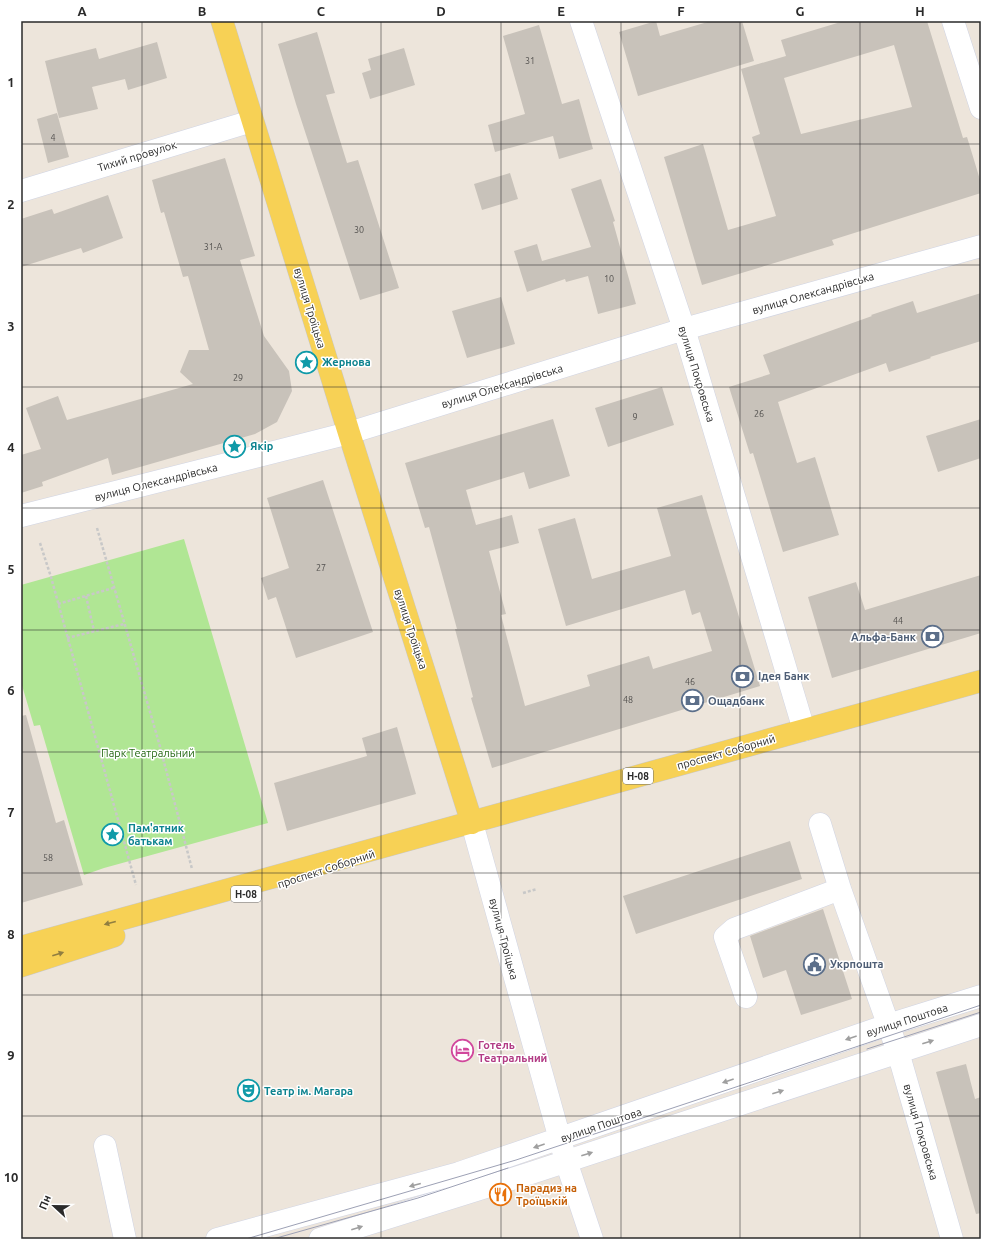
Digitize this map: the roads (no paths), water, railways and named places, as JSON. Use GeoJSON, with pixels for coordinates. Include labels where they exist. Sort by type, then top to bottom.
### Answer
{"type":"FeatureCollection","features":[{"type":"Feature","properties":{"kind":"main road","name":"вулиця Троїцька"},"geometry":{"type":"LineString","coordinates":[[222,21],[349,434],[472,823]]}},
{"type":"Feature","properties":{"kind":"main road","name":"проспект Соборний"},"geometry":{"type":"LineString","coordinates":[[21,947],[981,681]]}},
{"type":"Feature","properties":{"kind":"main road","name":"проспект Соборний"},"geometry":{"type":"LineString","coordinates":[[21,966],[472,823]]}},
{"type":"Feature","properties":{"kind":"street","name":"вулиця Покровська"},"geometry":{"type":"LineString","coordinates":[[582,21],[684,329],[804,730]]}},
{"type":"Feature","properties":{"kind":"street"},"geometry":{"type":"LineString","coordinates":[[952,21],[981,108]]}},
{"type":"Feature","properties":{"kind":"street","name":"Тихий провулок"},"geometry":{"type":"LineString","coordinates":[[21,191],[252,121]]}},
{"type":"Feature","properties":{"kind":"street","name":"вулиця Олександрівська"},"geometry":{"type":"LineString","coordinates":[[21,516],[349,434],[684,329],[981,246]]}},
{"type":"Feature","properties":{"kind":"street","name":"вулиця Троїцька"},"geometry":{"type":"LineString","coordinates":[[472,823],[559,1139],[592,1239]]}},
{"type":"Feature","properties":{"kind":"street","name":"вулиця Покровська"},"geometry":{"type":"LineString","coordinates":[[820,824],[840,889],[898,1052],[952,1239]]}},
{"type":"Feature","properties":{"kind":"street"},"geometry":{"type":"LineString","coordinates":[[746,997],[725,937],[734,928],[840,889]]}},
{"type":"Feature","properties":{"kind":"street","name":"вулиця Поштова"},"geometry":{"type":"LineString","coordinates":[[217,1239],[459,1173],[888,1025],[981,996]]}},
{"type":"Feature","properties":{"kind":"street","name":"вулиця Поштова"},"geometry":{"type":"LineString","coordinates":[[320,1239],[531,1173],[981,1025]]}},
{"type":"Feature","properties":{"kind":"street"},"geometry":{"type":"LineString","coordinates":[[105,1146],[125,1239]]}},
{"type":"Feature","properties":{"kind":"tram line"},"geometry":{"type":"LineString","coordinates":[[246,1239],[516,1160],[981,1005]]}},
{"type":"Feature","properties":{"kind":"tram line"},"geometry":{"type":"LineString","coordinates":[[867,1049],[981,1012]]}},
{"type":"Feature","properties":{"kind":"tram line"},"geometry":{"type":"LineString","coordinates":[[273,1239],[418,1198],[508,1168]]}},
{"type":"Feature","properties":{"kind":"place","name":"Жернова"},"geometry":{"type":"Point","coordinates":[306,362]}},
{"type":"Feature","properties":{"kind":"place","name":"Якір"},"geometry":{"type":"Point","coordinates":[234,446]}},
{"type":"Feature","properties":{"kind":"place","name":"Альфа-Банк"},"geometry":{"type":"Point","coordinates":[932,637]}},
{"type":"Feature","properties":{"kind":"place","name":"Ідея Банк"},"geometry":{"type":"Point","coordinates":[743,676]}},
{"type":"Feature","properties":{"kind":"place","name":"Ощадбанк"},"geometry":{"type":"Point","coordinates":[692,701]}},
{"type":"Feature","properties":{"kind":"place","name":"Пам'ятник батькам"},"geometry":{"type":"Point","coordinates":[113,834]}},
{"type":"Feature","properties":{"kind":"place","name":"Укрпошта"},"geometry":{"type":"Point","coordinates":[814,964]}},
{"type":"Feature","properties":{"kind":"place","name":"Готель Театральний"},"geometry":{"type":"Point","coordinates":[462,1051]}},
{"type":"Feature","properties":{"kind":"place","name":"Театр ім. Магара"},"geometry":{"type":"Point","coordinates":[248,1091]}},
{"type":"Feature","properties":{"kind":"place","name":"Парадиз на Троїцькій"},"geometry":{"type":"Point","coordinates":[500,1194]}},
{"type":"Feature","properties":{"kind":"park label","name":"Парк Театральний"},"geometry":{"type":"Point","coordinates":[148,753]}}]}
